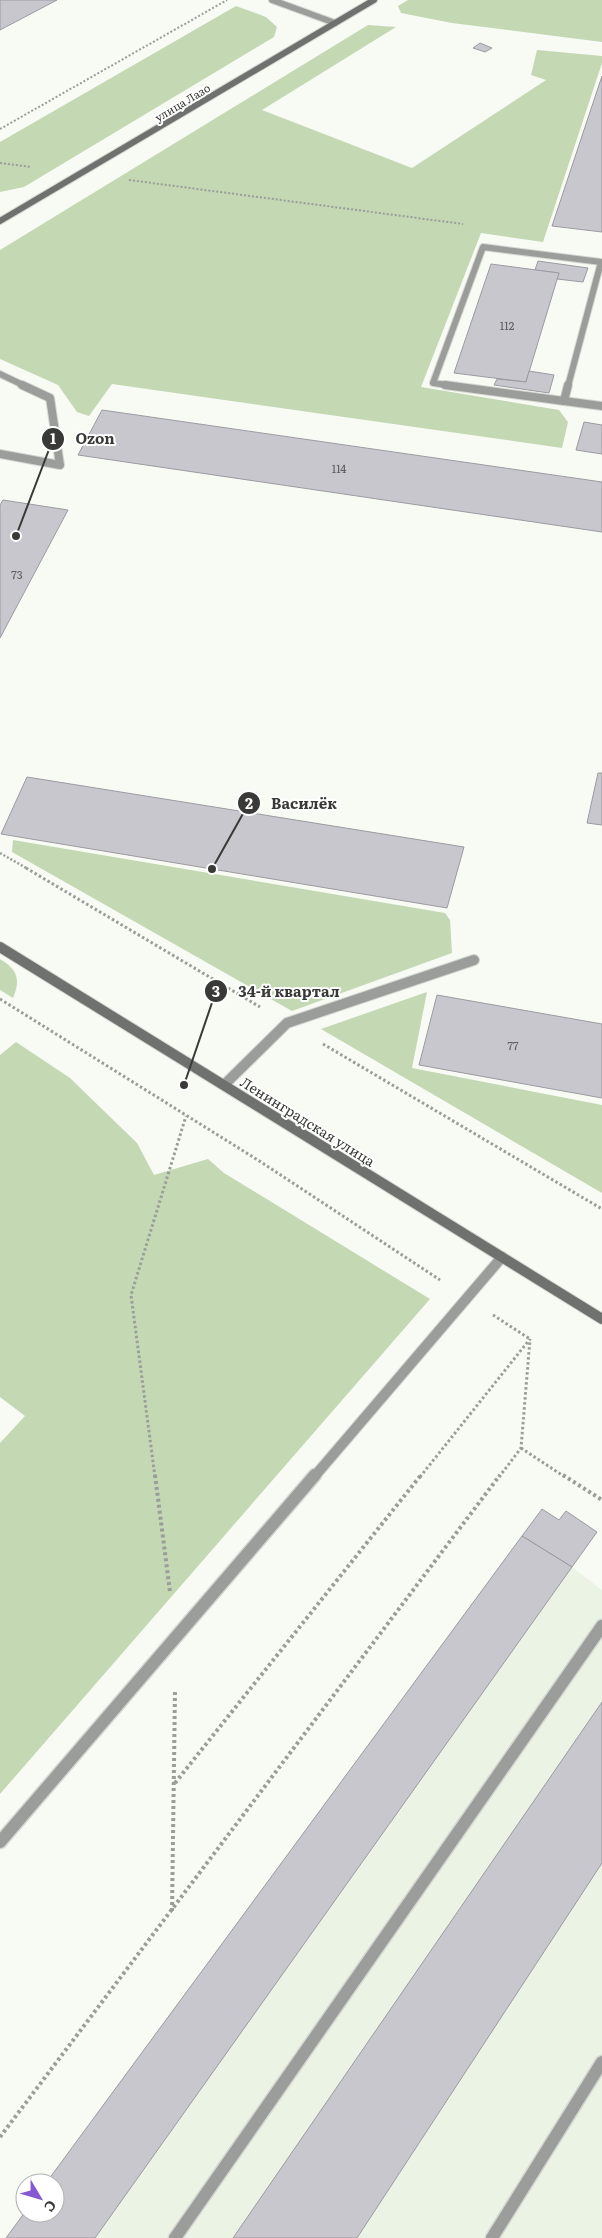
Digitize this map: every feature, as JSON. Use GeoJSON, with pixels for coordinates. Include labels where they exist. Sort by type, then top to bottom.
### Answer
{"type":"FeatureCollection","features":[{"type":"Feature","properties":{"kind":"main road","name":"улица Лазо"},"geometry":{"type":"LineString","coordinates":[[0,221],[374,0]]}},
{"type":"Feature","properties":{"kind":"main road","name":"Ленинградская улица"},"geometry":{"type":"LineString","coordinates":[[0,947],[602,1319]]}},
{"type":"Feature","properties":{"kind":"lane"},"geometry":{"type":"LineString","coordinates":[[272,0],[335,23]]}},
{"type":"Feature","properties":{"kind":"lane"},"geometry":{"type":"LineString","coordinates":[[564,401],[601,262],[483,247],[434,383],[564,401],[602,406]]}},
{"type":"Feature","properties":{"kind":"lane"},"geometry":{"type":"LineString","coordinates":[[0,374],[50,398],[60,466],[0,454]]}},
{"type":"Feature","properties":{"kind":"lane"},"geometry":{"type":"LineString","coordinates":[[224,1085],[287,1023],[474,960]]}},
{"type":"Feature","properties":{"kind":"lane"},"geometry":{"type":"LineString","coordinates":[[0,1842],[502,1257]]}},
{"type":"Feature","properties":{"kind":"lane"},"geometry":{"type":"LineString","coordinates":[[175,2238],[602,1626]]}},
{"type":"Feature","properties":{"kind":"lane"},"geometry":{"type":"LineString","coordinates":[[492,2238],[602,2062]]}},
{"type":"Feature","properties":{"kind":"path"},"geometry":{"type":"LineString","coordinates":[[0,129],[227,0]]}},
{"type":"Feature","properties":{"kind":"path"},"geometry":{"type":"LineString","coordinates":[[0,163],[464,225]]}},
{"type":"Feature","properties":{"kind":"path"},"geometry":{"type":"LineString","coordinates":[[0,999],[260,1162],[530,1339]]}},
{"type":"Feature","properties":{"kind":"path"},"geometry":{"type":"LineString","coordinates":[[172,1911],[176,1637],[131,1295],[186,1116]]}},
{"type":"Feature","properties":{"kind":"path"},"geometry":{"type":"LineString","coordinates":[[0,2137],[521,1448],[530,1339]]}},
{"type":"Feature","properties":{"kind":"path"},"geometry":{"type":"LineString","coordinates":[[174,1785],[530,1339]]}},
{"type":"Feature","properties":{"kind":"path"},"geometry":{"type":"LineString","coordinates":[[521,1448],[602,1500]]}},
{"type":"Feature","properties":{"kind":"shaded area"},"geometry":{"type":"Polygon","coordinates":[[[522,1536],[572,1567],[602,1590],[602,2238],[6,2238],[17,2223],[65,2223],[65,2173],[53,2173],[522,1536]]]}},
{"type":"Feature","properties":{"kind":"green space"},"geometry":{"type":"Polygon","coordinates":[[[408,0],[602,0],[602,42],[452,23],[401,13],[398,6],[408,0]]]}},
{"type":"Feature","properties":{"kind":"green space"},"geometry":{"type":"Polygon","coordinates":[[[236,6],[266,17],[277,27],[274,37],[24,187],[0,192],[0,142],[236,6]]]}},
{"type":"Feature","properties":{"kind":"green space"},"geometry":{"type":"Polygon","coordinates":[[[368,25],[396,27],[262,110],[412,168],[546,80],[531,75],[537,50],[602,56],[602,63],[543,242],[481,233],[421,387],[559,410],[568,422],[562,448],[112,384],[89,416],[77,412],[58,385],[0,359],[0,250],[368,25]]]}},
{"type":"Feature","properties":{"kind":"green space"},"geometry":{"type":"Polygon","coordinates":[[[13,840],[445,913],[450,920],[452,953],[292,1011],[12,852],[13,840]]]}},
{"type":"Feature","properties":{"kind":"green space"},"geometry":{"type":"Polygon","coordinates":[[[0,959],[16,975],[17,985],[13,998],[0,990],[0,959]]]}},
{"type":"Feature","properties":{"kind":"green space"},"geometry":{"type":"Polygon","coordinates":[[[427,992],[412,1068],[602,1105],[602,1193],[321,1029],[427,992]]]}},
{"type":"Feature","properties":{"kind":"green space"},"geometry":{"type":"Polygon","coordinates":[[[16,1042],[70,1078],[137,1143],[154,1175],[208,1159],[224,1173],[430,1299],[0,1794],[0,1443],[25,1416],[0,1397],[0,1055],[16,1042]]]}},
{"type":"Feature","properties":{"kind":"building"},"geometry":{"type":"Polygon","coordinates":[[[0,0],[57,0],[0,30],[0,0]]]}},
{"type":"Feature","properties":{"kind":"building"},"geometry":{"type":"Polygon","coordinates":[[[480,43],[492,48],[485,52],[473,48],[480,43]]]}},
{"type":"Feature","properties":{"kind":"building"},"geometry":{"type":"Polygon","coordinates":[[[602,76],[602,232],[552,226],[602,76]]]}},
{"type":"Feature","properties":{"kind":"building"},"geometry":{"type":"Polygon","coordinates":[[[538,261],[588,268],[583,282],[557,279],[559,273],[535,270],[538,261]]]}},
{"type":"Feature","properties":{"kind":"building"},"geometry":{"type":"Polygon","coordinates":[[[491,264],[559,273],[526,382],[454,373],[491,264]]]}},
{"type":"Feature","properties":{"kind":"building"},"geometry":{"type":"Polygon","coordinates":[[[529,371],[554,375],[549,393],[494,385],[497,379],[526,382],[529,371]]]}},
{"type":"Feature","properties":{"kind":"building"},"geometry":{"type":"Polygon","coordinates":[[[102,410],[602,482],[602,532],[78,455],[102,410]]]}},
{"type":"Feature","properties":{"kind":"building"},"geometry":{"type":"Polygon","coordinates":[[[584,422],[602,425],[602,454],[576,450],[584,422]]]}},
{"type":"Feature","properties":{"kind":"building"},"geometry":{"type":"Polygon","coordinates":[[[3,500],[68,510],[0,638],[0,505],[3,500]]]}},
{"type":"Feature","properties":{"kind":"building"},"geometry":{"type":"Polygon","coordinates":[[[598,773],[602,773],[602,825],[587,823],[598,773]]]}},
{"type":"Feature","properties":{"kind":"building"},"geometry":{"type":"Polygon","coordinates":[[[27,777],[464,847],[447,908],[1,834],[27,777]]]}},
{"type":"Feature","properties":{"kind":"building"},"geometry":{"type":"Polygon","coordinates":[[[437,995],[602,1024],[602,1098],[419,1065],[437,995]]]}},
{"type":"Feature","properties":{"kind":"building"},"geometry":{"type":"Polygon","coordinates":[[[542,1509],[559,1520],[566,1511],[597,1532],[572,1567],[522,1536],[542,1509]]]}},
{"type":"Feature","properties":{"kind":"building"},"geometry":{"type":"Polygon","coordinates":[[[522,1536],[572,1567],[95,2238],[6,2238],[17,2223],[65,2223],[65,2173],[53,2173],[522,1536]]]}},
{"type":"Feature","properties":{"kind":"building"},"geometry":{"type":"Polygon","coordinates":[[[602,1702],[602,1863],[357,2238],[233,2238],[602,1702]]]}},
{"type":"Feature","properties":{"kind":"place","name":"Ozon"},"geometry":{"type":"Point","coordinates":[16,536]}},
{"type":"Feature","properties":{"kind":"place","name":"Василёк"},"geometry":{"type":"Point","coordinates":[212,869]}},
{"type":"Feature","properties":{"kind":"place","name":"34-й квартал"},"geometry":{"type":"Point","coordinates":[184,1085]}}]}
